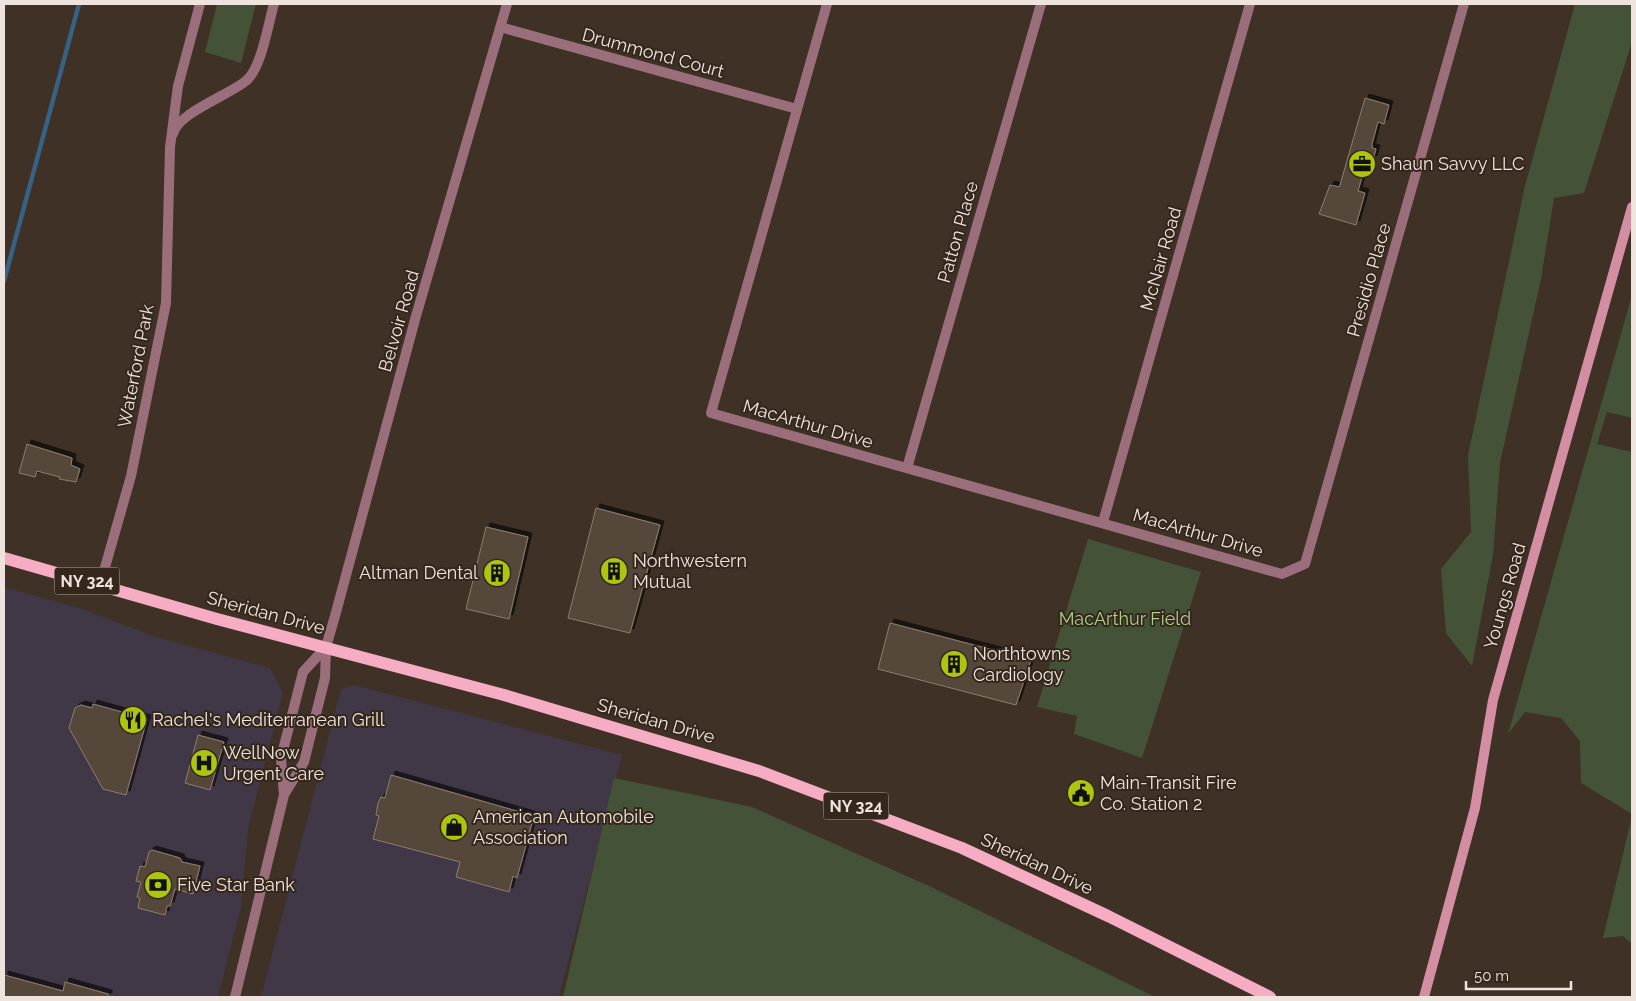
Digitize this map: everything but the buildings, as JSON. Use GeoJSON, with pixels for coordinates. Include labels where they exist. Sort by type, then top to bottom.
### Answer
{"type":"FeatureCollection","features":[{"type":"Feature","properties":{"kind":"main road","name":"Sheridan Drive"},"geometry":{"type":"LineString","coordinates":[[4,558],[326,648],[504,695],[730,761],[833,797],[962,848],[1270,997]]}},
{"type":"Feature","properties":{"kind":"street","name":"Waterford Park"},"geometry":{"type":"LineString","coordinates":[[100,585],[131,476],[166,303],[170,147],[178,86],[200,4]]}},
{"type":"Feature","properties":{"kind":"street","name":"Waterford Park"},"geometry":{"type":"LineString","coordinates":[[170,147],[174,129],[196,110],[248,79],[257,63],[274,4]]}},
{"type":"Feature","properties":{"kind":"street","name":"Belvoir Road"},"geometry":{"type":"LineString","coordinates":[[284,795],[304,762],[325,678],[326,648],[416,316],[507,4]]}},
{"type":"Feature","properties":{"kind":"street","name":"MacArthur Drive"},"geometry":{"type":"LineString","coordinates":[[826,4],[711,413],[1282,574],[1305,564]]}},
{"type":"Feature","properties":{"kind":"street","name":"Patton Place"},"geometry":{"type":"LineString","coordinates":[[907,468],[1041,4]]}},
{"type":"Feature","properties":{"kind":"street","name":"McNair Road"},"geometry":{"type":"LineString","coordinates":[[1103,522],[1250,4]]}},
{"type":"Feature","properties":{"kind":"street","name":"Presidio Place"},"geometry":{"type":"LineString","coordinates":[[1305,564],[1464,4]]}},
{"type":"Feature","properties":{"kind":"street","name":"Drummond Court"},"geometry":{"type":"LineString","coordinates":[[500,27],[797,109]]}},
{"type":"Feature","properties":{"kind":"street","name":"Youngs Road"},"geometry":{"type":"LineString","coordinates":[[1424,997],[1475,808],[1493,700],[1632,207]]}},
{"type":"Feature","properties":{"kind":"street"},"geometry":{"type":"LineString","coordinates":[[235,997],[284,795],[281,758],[303,672],[326,648]]}},
{"type":"Feature","properties":{"kind":"shaded area"},"geometry":{"type":"Polygon","coordinates":[[[4,587],[82,609],[153,636],[270,668],[283,692],[248,829],[241,907],[218,997],[4,997],[4,587]]]}},
{"type":"Feature","properties":{"kind":"shaded area"},"geometry":{"type":"Polygon","coordinates":[[[354,685],[622,755],[559,997],[261,997],[341,689],[354,685]]]}},
{"type":"Feature","properties":{"kind":"green space"},"geometry":{"type":"Polygon","coordinates":[[[217,4],[256,4],[241,63],[205,52],[217,4]]]}},
{"type":"Feature","properties":{"kind":"green space"},"geometry":{"type":"Polygon","coordinates":[[[1575,4],[1632,4],[1632,42],[1584,193],[1554,198],[1541,279],[1500,463],[1493,555],[1472,666],[1446,633],[1441,569],[1471,532],[1468,455],[1525,186],[1575,4]]]}},
{"type":"Feature","properties":{"kind":"green space"},"geometry":{"type":"Polygon","coordinates":[[[1632,295],[1632,418],[1607,412],[1597,444],[1632,452],[1632,814],[1581,783],[1580,741],[1561,718],[1525,712],[1508,734],[1632,295]]]}},
{"type":"Feature","properties":{"kind":"green space","name":"MacArthur Field"},"geometry":{"type":"Polygon","coordinates":[[[1088,539],[1201,572],[1142,758],[1074,734],[1077,716],[1037,707],[1088,539]]]}},
{"type":"Feature","properties":{"kind":"green space"},"geometry":{"type":"Polygon","coordinates":[[[614,778],[752,807],[929,886],[1155,997],[563,997],[614,778]]]}},
{"type":"Feature","properties":{"kind":"green space"},"geometry":{"type":"Polygon","coordinates":[[[1632,816],[1632,944],[1623,936],[1603,938],[1632,816]]]}},
{"type":"Feature","properties":{"kind":"waterway"},"geometry":{"type":"LineString","coordinates":[[4,281],[79,4]]}},
{"type":"Feature","properties":{"kind":"place","name":"Shaun Savvy LLC"},"geometry":{"type":"Point","coordinates":[1362,164]}},
{"type":"Feature","properties":{"kind":"place","name":"Northwestern Mutual"},"geometry":{"type":"Point","coordinates":[614,571]}},
{"type":"Feature","properties":{"kind":"place","name":"Altman Dental"},"geometry":{"type":"Point","coordinates":[497,573]}},
{"type":"Feature","properties":{"kind":"place","name":"Northtowns Cardiology"},"geometry":{"type":"Point","coordinates":[954,664]}},
{"type":"Feature","properties":{"kind":"place","name":"Rachel's Mediterranean Grill"},"geometry":{"type":"Point","coordinates":[133,720]}},
{"type":"Feature","properties":{"kind":"place","name":"WellNow Urgent Care"},"geometry":{"type":"Point","coordinates":[204,763]}},
{"type":"Feature","properties":{"kind":"place","name":"Main-Transit Fire Co. Station 2"},"geometry":{"type":"Point","coordinates":[1081,793]}},
{"type":"Feature","properties":{"kind":"place","name":"American Automobile Association"},"geometry":{"type":"Point","coordinates":[454,827]}},
{"type":"Feature","properties":{"kind":"place","name":"Five Star Bank"},"geometry":{"type":"Point","coordinates":[158,885]}}]}
